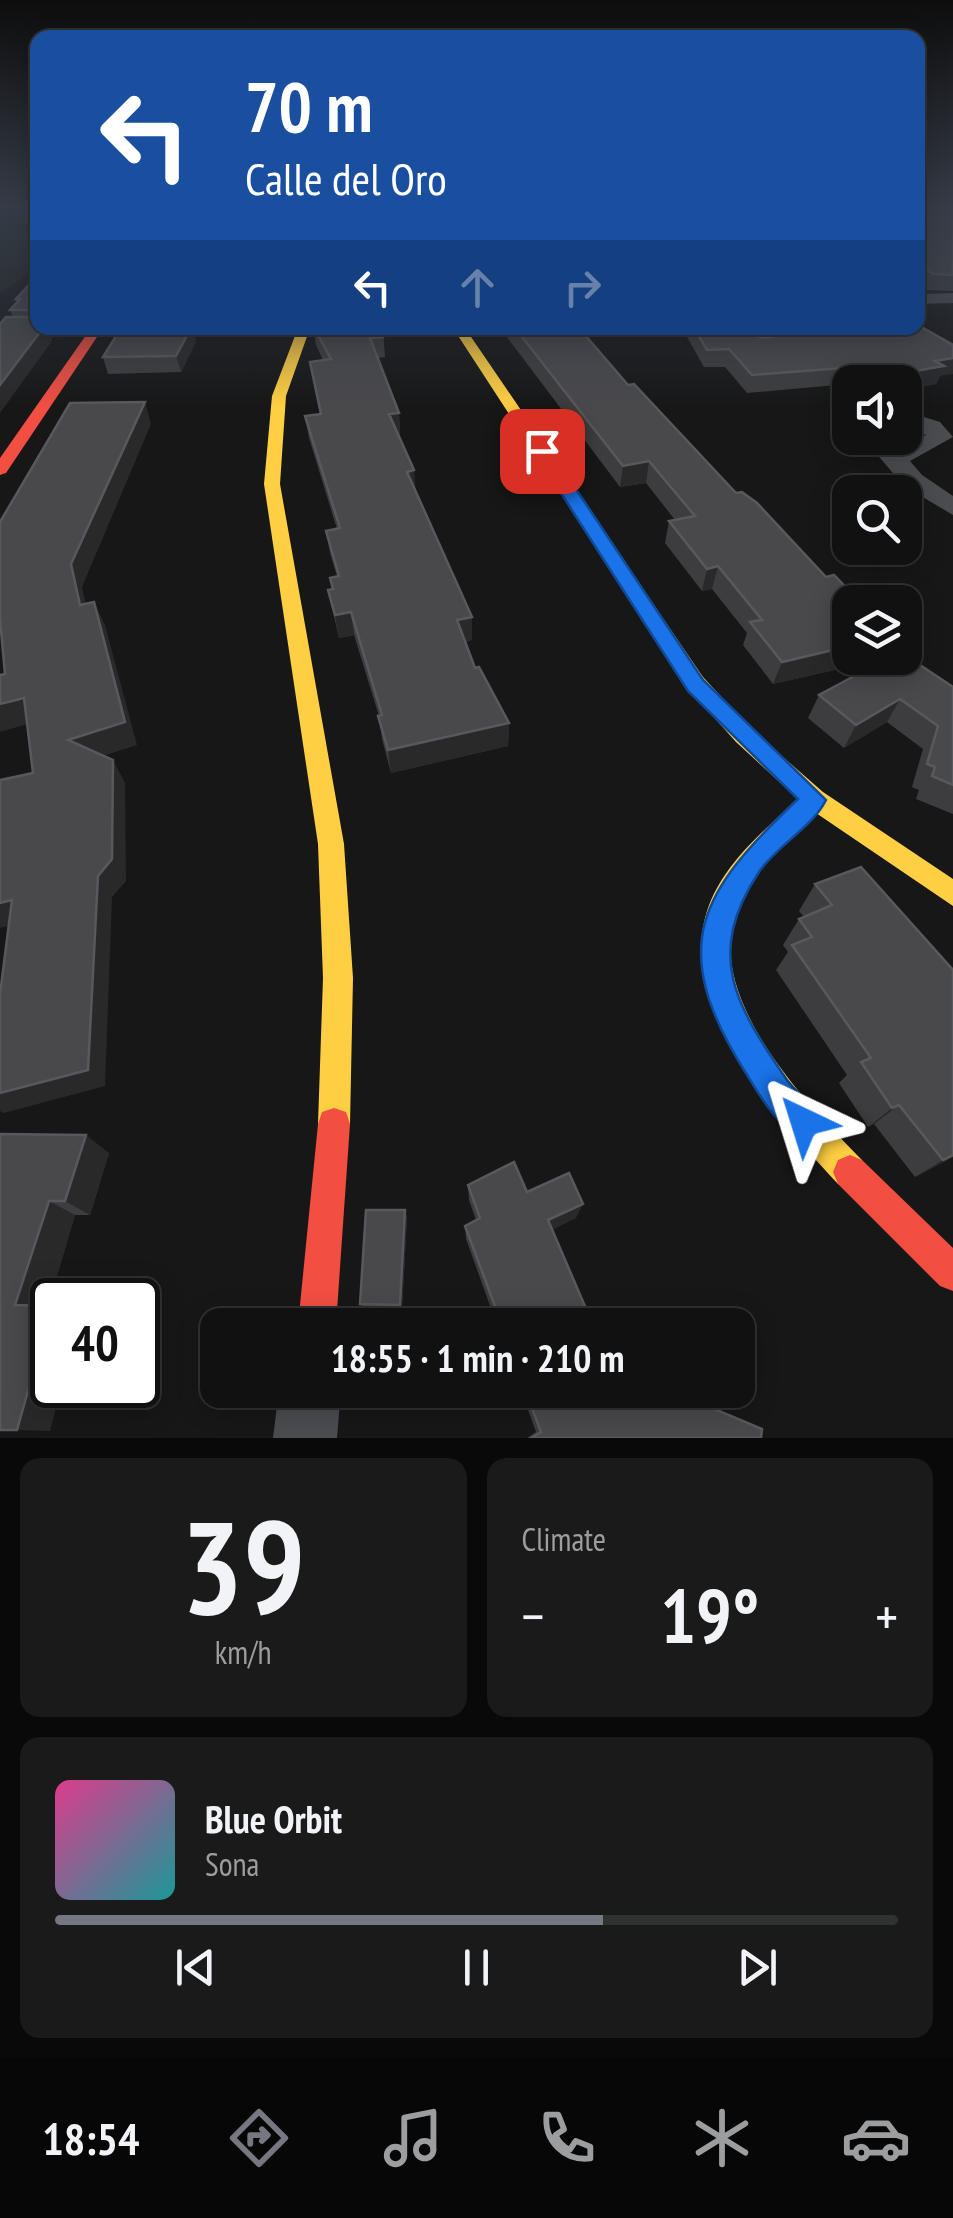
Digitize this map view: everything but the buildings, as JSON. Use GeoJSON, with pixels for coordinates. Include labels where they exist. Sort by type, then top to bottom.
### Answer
{"type":"FeatureCollection","features":[{"type":"Feature","properties":{"kind":"street"},"geometry":{"type":"LineString","coordinates":[[925,299],[953,298]]}},
{"type":"Feature","properties":{"kind":"street"},"geometry":{"type":"LineString","coordinates":[[0,470],[92,335]]}},
{"type":"Feature","properties":{"kind":"street"},"geometry":{"type":"LineString","coordinates":[[302,335],[280,396],[272,484],[331,844],[338,978],[333,1168],[319,1308]]}},
{"type":"Feature","properties":{"kind":"street"},"geometry":{"type":"LineString","coordinates":[[464,335],[646,604],[651,620],[696,686],[814,800],[953,894]]}},
{"type":"Feature","properties":{"kind":"street"},"geometry":{"type":"LineString","coordinates":[[922,424],[932,427],[941,437],[922,446]]}},
{"type":"Feature","properties":{"kind":"street"},"geometry":{"type":"LineString","coordinates":[[893,455],[928,493],[953,507]]}},
{"type":"Feature","properties":{"kind":"street"},"geometry":{"type":"LineString","coordinates":[[896,458],[902,455]]}},
{"type":"Feature","properties":{"kind":"street"},"geometry":{"type":"LineString","coordinates":[[814,800],[752,860],[719,913],[714,965],[736,1029],[779,1096],[953,1273]]}},
{"type":"Feature","properties":{"kind":"street"},"geometry":{"type":"LineString","coordinates":[[305,1438],[308,1408]]}},
{"type":"Feature","properties":{"kind":"shaded area"},"geometry":{"type":"Polygon","coordinates":[[[0,273],[25,273],[14,284],[0,293],[0,273]]]}},
{"type":"Feature","properties":{"kind":"traffic: slow"},"geometry":{"type":"LineString","coordinates":[[301,335],[279,396],[272,484],[331,844],[338,978],[334,1124]]}},
{"type":"Feature","properties":{"kind":"traffic: slow"},"geometry":{"type":"LineString","coordinates":[[464,335],[695,682],[744,736],[814,799],[953,894]]}},
{"type":"Feature","properties":{"kind":"traffic: slow"},"geometry":{"type":"LineString","coordinates":[[814,800],[760,851],[737,880],[720,912],[715,946],[720,981],[733,1017],[753,1053],[802,1120],[850,1172]]}},
{"type":"Feature","properties":{"kind":"traffic: jam"},"geometry":{"type":"LineString","coordinates":[[0,470],[92,335]]}},
{"type":"Feature","properties":{"kind":"traffic: jam"},"geometry":{"type":"LineString","coordinates":[[318,1308],[334,1124]]}},
{"type":"Feature","properties":{"kind":"traffic: jam"},"geometry":{"type":"LineString","coordinates":[[850,1172],[953,1273]]}},
{"type":"Feature","properties":{"kind":"route"},"geometry":{"type":"LineString","coordinates":[[542,451],[646,604],[651,620],[696,686],[814,800],[752,860],[719,913],[714,965],[736,1029],[779,1096],[804,1122]]}}]}
